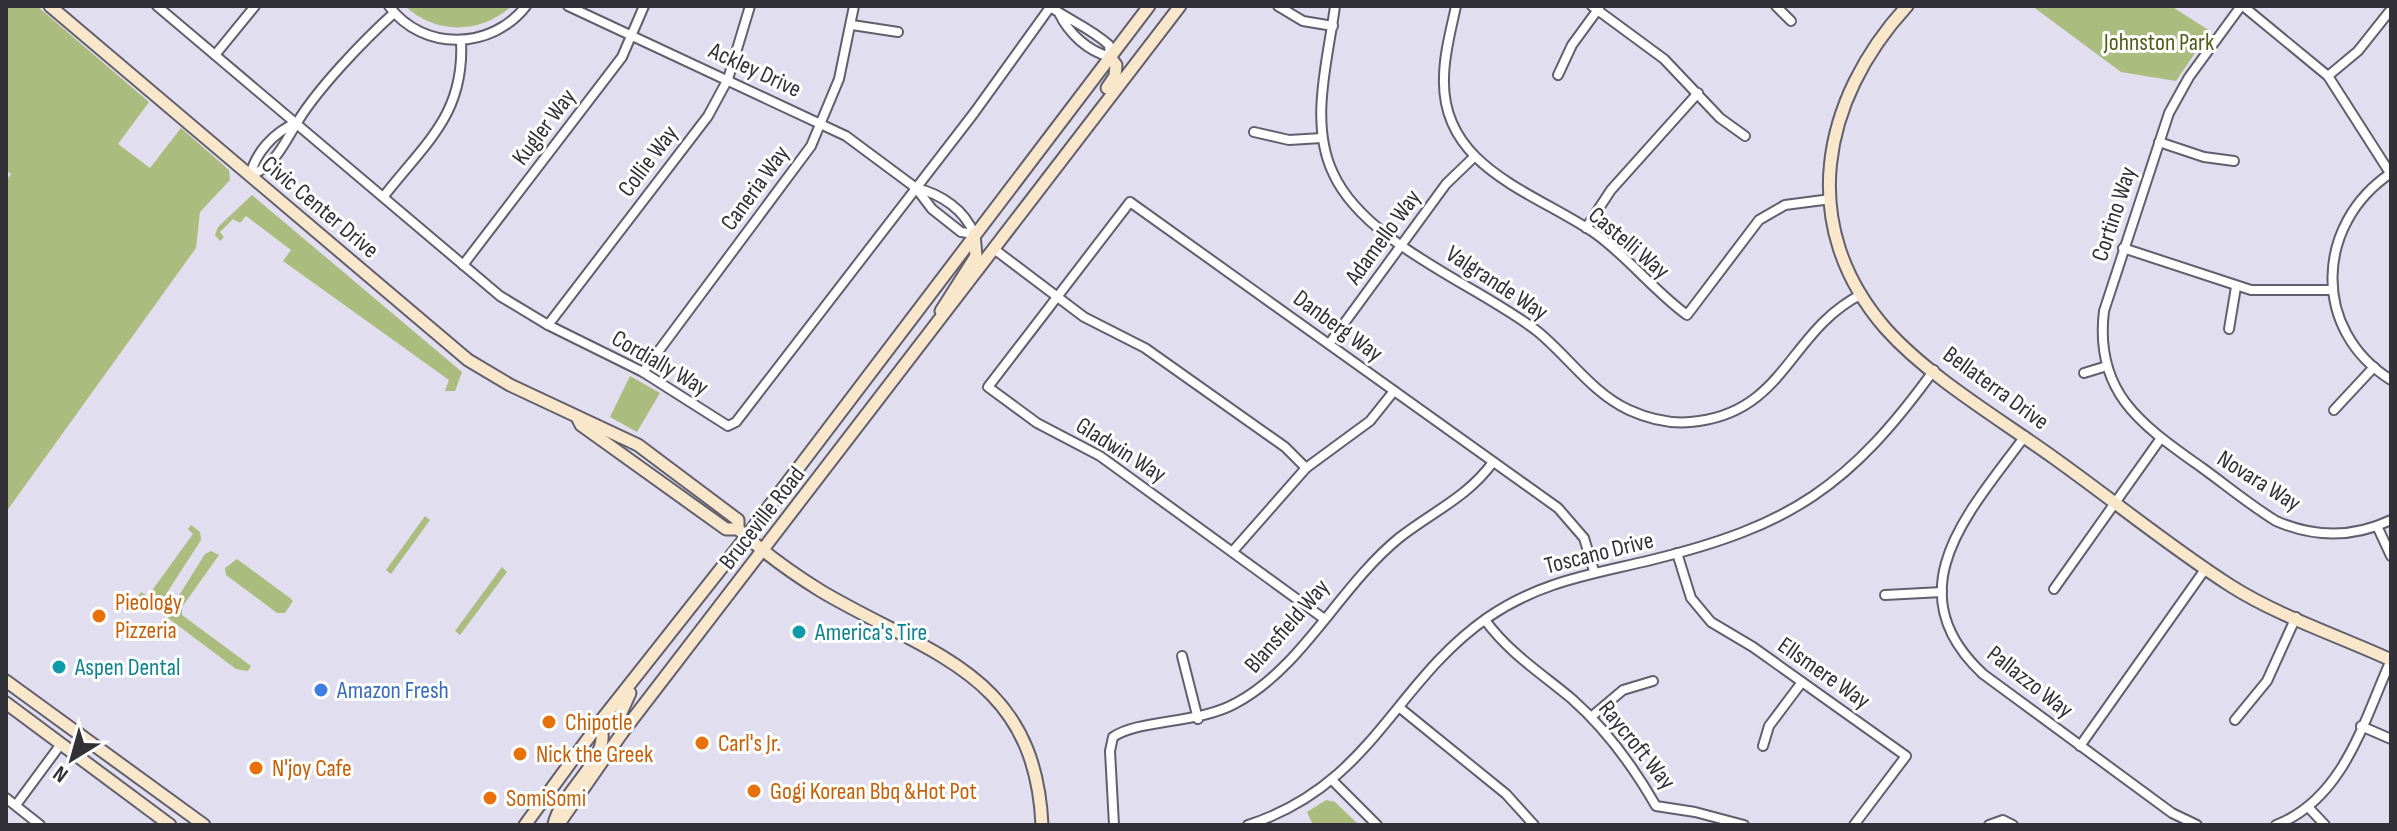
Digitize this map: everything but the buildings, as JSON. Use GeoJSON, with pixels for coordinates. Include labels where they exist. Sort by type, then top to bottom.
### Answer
{"type":"FeatureCollection","features":[{"type":"Feature","properties":{"kind":"main road","name":"Civic Center Drive"},"geometry":{"type":"LineString","coordinates":[[50,6],[468,360],[578,419],[581,425],[726,529],[742,533],[821,591],[949,658],[974,677],[1006,714],[1026,749],[1038,789],[1042,825]]}},
{"type":"Feature","properties":{"kind":"main road","name":"Bruceville Road"},"geometry":{"type":"LineString","coordinates":[[525,825],[742,533],[1149,6]]}},
{"type":"Feature","properties":{"kind":"main road","name":"Bruceville Road"},"geometry":{"type":"LineString","coordinates":[[556,825],[622,733],[1180,6]]}},
{"type":"Feature","properties":{"kind":"main road","name":"Bellaterra Drive"},"geometry":{"type":"LineString","coordinates":[[1905,7],[1874,44],[1842,105],[1832,147],[1831,199],[1841,248],[1862,294],[1898,341],[1934,370],[2206,568],[2251,597],[2391,660]]}},
{"type":"Feature","properties":{"kind":"main road","name":"Bruceville Road"},"geometry":{"type":"LineString","coordinates":[[1072,147],[1085,117],[1115,76],[1116,65],[1110,57]]}},
{"type":"Feature","properties":{"kind":"main road","name":"Bruceville Road"},"geometry":{"type":"LineString","coordinates":[[934,328],[948,297],[976,256],[974,234]]}},
{"type":"Feature","properties":{"kind":"main road","name":"Bruceville Road"},"geometry":{"type":"LineString","coordinates":[[622,733],[619,724],[623,705],[658,659],[670,633]]}},
{"type":"Feature","properties":{"kind":"main road"},"geometry":{"type":"LineString","coordinates":[[6,681],[204,825]]}},
{"type":"Feature","properties":{"kind":"main road"},"geometry":{"type":"LineString","coordinates":[[6,703],[170,825]]}},
{"type":"Feature","properties":{"kind":"main road","name":"Bruceville Road"},"geometry":{"type":"LineString","coordinates":[[556,825],[559,807],[601,747],[602,733],[594,729]]}},
{"type":"Feature","properties":{"kind":"street","name":"Cordially Way"},"geometry":{"type":"LineString","coordinates":[[157,6],[500,296],[548,325],[643,372],[719,423],[732,424],[916,188],[1050,6]]}},
{"type":"Feature","properties":{"kind":"street"},"geometry":{"type":"LineString","coordinates":[[215,55],[255,6]]}},
{"type":"Feature","properties":{"kind":"street"},"geometry":{"type":"LineString","coordinates":[[250,176],[264,170],[287,144],[296,123],[392,9],[421,31],[461,40],[496,32],[526,6]]}},
{"type":"Feature","properties":{"kind":"street","name":"Ackley Drive"},"geometry":{"type":"LineString","coordinates":[[568,6],[856,142],[916,188],[932,209],[961,232],[974,234]]}},
{"type":"Feature","properties":{"kind":"street","name":"Kugler Way"},"geometry":{"type":"LineString","coordinates":[[463,265],[622,57],[644,6]]}},
{"type":"Feature","properties":{"kind":"street","name":"Collie Way"},"geometry":{"type":"LineString","coordinates":[[548,325],[708,116],[728,79],[750,6]]}},
{"type":"Feature","properties":{"kind":"street","name":"Caneria Way"},"geometry":{"type":"LineString","coordinates":[[643,372],[801,161],[839,79],[854,6]]}},
{"type":"Feature","properties":{"kind":"street"},"geometry":{"type":"LineString","coordinates":[[1050,6],[1076,19],[1102,39],[1109,45],[1110,57],[1098,53],[1073,35],[1059,13]]}},
{"type":"Feature","properties":{"kind":"street"},"geometry":{"type":"LineString","coordinates":[[1278,6],[1303,21],[1333,26]]}},
{"type":"Feature","properties":{"kind":"street","name":"Valgrande Way"},"geometry":{"type":"LineString","coordinates":[[1335,6],[1322,104],[1322,138],[1328,161],[1344,193],[1367,217],[1449,278],[1525,322],[1617,403],[1645,416],[1676,422],[1719,417],[1754,401],[1781,375],[1821,320],[1862,294]]}},
{"type":"Feature","properties":{"kind":"street","name":"Castelli Way"},"geometry":{"type":"LineString","coordinates":[[1456,6],[1445,63],[1445,99],[1454,128],[1474,157],[1495,175],[1606,242],[1657,293],[1687,315],[1759,220],[1785,205],[1831,199]]}},
{"type":"Feature","properties":{"kind":"street"},"geometry":{"type":"LineString","coordinates":[[1776,6],[1791,21]]}},
{"type":"Feature","properties":{"kind":"street"},"geometry":{"type":"LineString","coordinates":[[2242,6],[2328,76],[2390,173],[2365,194],[2346,219],[2334,257],[2332,290],[2347,333],[2374,367],[2391,380]]}},
{"type":"Feature","properties":{"kind":"street","name":"Cortino Way"},"geometry":{"type":"LineString","coordinates":[[2161,438],[2126,406],[2107,366],[2102,336],[2104,311],[2173,106],[2189,77],[2242,6]]}},
{"type":"Feature","properties":{"kind":"street"},"geometry":{"type":"LineString","coordinates":[[1558,75],[1572,45],[1597,7],[1664,59],[1720,118],[1745,136]]}},
{"type":"Feature","properties":{"kind":"street"},"geometry":{"type":"LineString","coordinates":[[2328,76],[2358,51],[2389,12]]}},
{"type":"Feature","properties":{"kind":"street"},"geometry":{"type":"LineString","coordinates":[[852,25],[898,32]]}},
{"type":"Feature","properties":{"kind":"street"},"geometry":{"type":"LineString","coordinates":[[384,196],[450,112],[461,76],[461,40]]}},
{"type":"Feature","properties":{"kind":"street"},"geometry":{"type":"LineString","coordinates":[[1586,228],[1611,190],[1698,93]]}},
{"type":"Feature","properties":{"kind":"street"},"geometry":{"type":"LineString","coordinates":[[250,176],[253,161],[277,133],[296,123]]}},
{"type":"Feature","properties":{"kind":"street"},"geometry":{"type":"LineString","coordinates":[[1254,132],[1289,140],[1322,138]]}},
{"type":"Feature","properties":{"kind":"street"},"geometry":{"type":"LineString","coordinates":[[2159,142],[2204,157],[2234,161]]}},
{"type":"Feature","properties":{"kind":"street","name":"Adamello Way"},"geometry":{"type":"LineString","coordinates":[[1329,344],[1446,184],[1474,157]]}},
{"type":"Feature","properties":{"kind":"street","name":"Ackley Drive"},"geometry":{"type":"LineString","coordinates":[[916,188],[941,198],[961,214],[974,234]]}},
{"type":"Feature","properties":{"kind":"street","name":"Danberg Way"},"geometry":{"type":"LineString","coordinates":[[1058,296],[1130,202],[1566,514],[1584,538],[1594,571]]}},
{"type":"Feature","properties":{"kind":"street"},"geometry":{"type":"LineString","coordinates":[[2123,248],[2236,287],[2273,293],[2332,290]]}},
{"type":"Feature","properties":{"kind":"street"},"geometry":{"type":"LineString","coordinates":[[994,249],[1100,327],[1145,348],[1285,447],[1306,468]]}},
{"type":"Feature","properties":{"kind":"street"},"geometry":{"type":"LineString","coordinates":[[2229,329],[2236,287]]}},
{"type":"Feature","properties":{"kind":"street","name":"Gladwin Way"},"geometry":{"type":"LineString","coordinates":[[1058,296],[988,387],[1037,423],[1100,456],[1323,618]]}},
{"type":"Feature","properties":{"kind":"street"},"geometry":{"type":"LineString","coordinates":[[2084,373],[2107,366]]}},
{"type":"Feature","properties":{"kind":"street"},"geometry":{"type":"LineString","coordinates":[[2334,410],[2374,367]]}},
{"type":"Feature","properties":{"kind":"street","name":"Toscano Drive"},"geometry":{"type":"LineString","coordinates":[[1248,825],[1294,806],[1332,780],[1370,744],[1449,650],[1485,620],[1537,590],[1594,571],[1677,553],[1760,526],[1832,484],[1878,443],[1934,370]]}},
{"type":"Feature","properties":{"kind":"street"},"geometry":{"type":"LineString","coordinates":[[1233,551],[1306,468],[1370,421],[1394,391]]}},
{"type":"Feature","properties":{"kind":"street","name":"Pallazzo Way"},"geometry":{"type":"LineString","coordinates":[[2025,436],[1951,541],[1942,592],[1949,627],[1971,663],[2172,813],[2197,825]]}},
{"type":"Feature","properties":{"kind":"street"},"geometry":{"type":"LineString","coordinates":[[2054,589],[2161,438]]}},
{"type":"Feature","properties":{"kind":"street","name":"Novara Way"},"geometry":{"type":"LineString","coordinates":[[2161,438],[2265,514],[2288,526],[2332,534],[2377,526],[2391,520]]}},
{"type":"Feature","properties":{"kind":"street","name":"Blansfield Way"},"geometry":{"type":"LineString","coordinates":[[1114,825],[1110,751],[1113,737],[1138,728],[1198,719],[1233,705],[1270,680],[1373,562],[1417,525],[1465,494],[1493,462]]}},
{"type":"Feature","properties":{"kind":"street"},"geometry":{"type":"LineString","coordinates":[[2377,526],[2391,556]]}},
{"type":"Feature","properties":{"kind":"street","name":"Ellsmere Way"},"geometry":{"type":"LineString","coordinates":[[1677,553],[1687,588],[1703,615],[1906,756],[1854,825]]}},
{"type":"Feature","properties":{"kind":"street"},"geometry":{"type":"LineString","coordinates":[[2080,746],[2206,568]]}},
{"type":"Feature","properties":{"kind":"street"},"geometry":{"type":"LineString","coordinates":[[1885,595],[1942,592]]}},
{"type":"Feature","properties":{"kind":"street"},"geometry":{"type":"LineString","coordinates":[[2235,720],[2267,681],[2296,617]]}},
{"type":"Feature","properties":{"kind":"street","name":"Raycroft Way"},"geometry":{"type":"LineString","coordinates":[[1485,620],[1507,648],[1591,717],[1630,763],[1656,806],[1744,825]]}},
{"type":"Feature","properties":{"kind":"street"},"geometry":{"type":"LineString","coordinates":[[1182,656],[1198,719]]}},
{"type":"Feature","properties":{"kind":"street"},"geometry":{"type":"LineString","coordinates":[[2276,825],[2309,808],[2337,778],[2391,660]]}},
{"type":"Feature","properties":{"kind":"street"},"geometry":{"type":"LineString","coordinates":[[1591,717],[1623,690],[1653,681]]}},
{"type":"Feature","properties":{"kind":"street"},"geometry":{"type":"LineString","coordinates":[[1763,746],[1769,726],[1802,682]]}},
{"type":"Feature","properties":{"kind":"street"},"geometry":{"type":"LineString","coordinates":[[1400,708],[1500,788],[1534,825]]}},
{"type":"Feature","properties":{"kind":"street"},"geometry":{"type":"LineString","coordinates":[[2361,726],[2391,739]]}},
{"type":"Feature","properties":{"kind":"street"},"geometry":{"type":"LineString","coordinates":[[16,805],[61,744]]}},
{"type":"Feature","properties":{"kind":"street"},"geometry":{"type":"LineString","coordinates":[[1332,780],[1357,810],[1377,825]]}},
{"type":"Feature","properties":{"kind":"street"},"geometry":{"type":"LineString","coordinates":[[6,798],[40,825]]}},
{"type":"Feature","properties":{"kind":"street"},"geometry":{"type":"LineString","coordinates":[[2309,808],[2325,825]]}},
{"type":"Feature","properties":{"kind":"street"},"geometry":{"type":"LineString","coordinates":[[1989,825],[2003,820],[2013,825]]}},
{"type":"Feature","properties":{"kind":"green space"},"geometry":{"type":"Polygon","coordinates":[[[6,6],[37,6],[149,102],[118,144],[150,168],[181,128],[229,170],[230,180],[200,212],[196,248],[6,512],[6,181],[11,174],[6,170],[6,6]]]}},
{"type":"Feature","properties":{"kind":"green space"},"geometry":{"type":"Polygon","coordinates":[[[405,6],[512,6],[486,22],[458,27],[430,22],[405,6]]]}},
{"type":"Feature","properties":{"kind":"green space","name":"Johnston Park"},"geometry":{"type":"Polygon","coordinates":[[[2032,6],[2171,6],[2210,31],[2176,81],[2121,72],[2032,6]]]}},
{"type":"Feature","properties":{"kind":"green space"},"geometry":{"type":"Polygon","coordinates":[[[252,195],[462,372],[455,391],[445,391],[449,380],[283,261],[291,250],[246,216],[240,223],[233,219],[220,232],[224,237],[220,241],[215,235],[218,227],[252,195]]]}},
{"type":"Feature","properties":{"kind":"green space"},"geometry":{"type":"Polygon","coordinates":[[[630,376],[660,393],[637,432],[610,417],[630,376]]]}},
{"type":"Feature","properties":{"kind":"green space"},"geometry":{"type":"Polygon","coordinates":[[[425,516],[430,520],[391,574],[386,570],[425,516]]]}},
{"type":"Feature","properties":{"kind":"green space"},"geometry":{"type":"Polygon","coordinates":[[[191,525],[200,532],[201,540],[159,605],[153,607],[138,597],[141,592],[148,596],[193,534],[188,529],[191,525]]]}},
{"type":"Feature","properties":{"kind":"green space"},"geometry":{"type":"Polygon","coordinates":[[[211,551],[219,555],[182,607],[182,615],[251,666],[248,671],[236,669],[168,618],[168,613],[205,554],[211,551]]]}},
{"type":"Feature","properties":{"kind":"green space"},"geometry":{"type":"Polygon","coordinates":[[[237,559],[293,601],[285,613],[277,613],[226,575],[225,568],[237,559]]]}},
{"type":"Feature","properties":{"kind":"green space"},"geometry":{"type":"Polygon","coordinates":[[[502,567],[507,572],[460,635],[455,631],[502,567]]]}},
{"type":"Feature","properties":{"kind":"green space"},"geometry":{"type":"Polygon","coordinates":[[[1326,800],[1335,802],[1359,825],[1313,825],[1307,812],[1326,800]]]}},
{"type":"Feature","properties":{"kind":"place","name":"Pieology Pizzeria"},"geometry":{"type":"Point","coordinates":[99,616]}},
{"type":"Feature","properties":{"kind":"place","name":"America's Tire"},"geometry":{"type":"Point","coordinates":[799,632]}},
{"type":"Feature","properties":{"kind":"place","name":"Aspen Dental"},"geometry":{"type":"Point","coordinates":[59,667]}},
{"type":"Feature","properties":{"kind":"place","name":"Amazon Fresh"},"geometry":{"type":"Point","coordinates":[321,690]}},
{"type":"Feature","properties":{"kind":"place","name":"Chipotle"},"geometry":{"type":"Point","coordinates":[549,722]}},
{"type":"Feature","properties":{"kind":"place","name":"Carl's Jr."},"geometry":{"type":"Point","coordinates":[702,743]}},
{"type":"Feature","properties":{"kind":"place","name":"Nick the Greek"},"geometry":{"type":"Point","coordinates":[520,754]}},
{"type":"Feature","properties":{"kind":"place","name":"N'joy Cafe"},"geometry":{"type":"Point","coordinates":[256,768]}},
{"type":"Feature","properties":{"kind":"place","name":"Gogi Korean Bbq &Hot Pot"},"geometry":{"type":"Point","coordinates":[754,791]}},
{"type":"Feature","properties":{"kind":"place","name":"SomiSomi"},"geometry":{"type":"Point","coordinates":[490,798]}}]}
